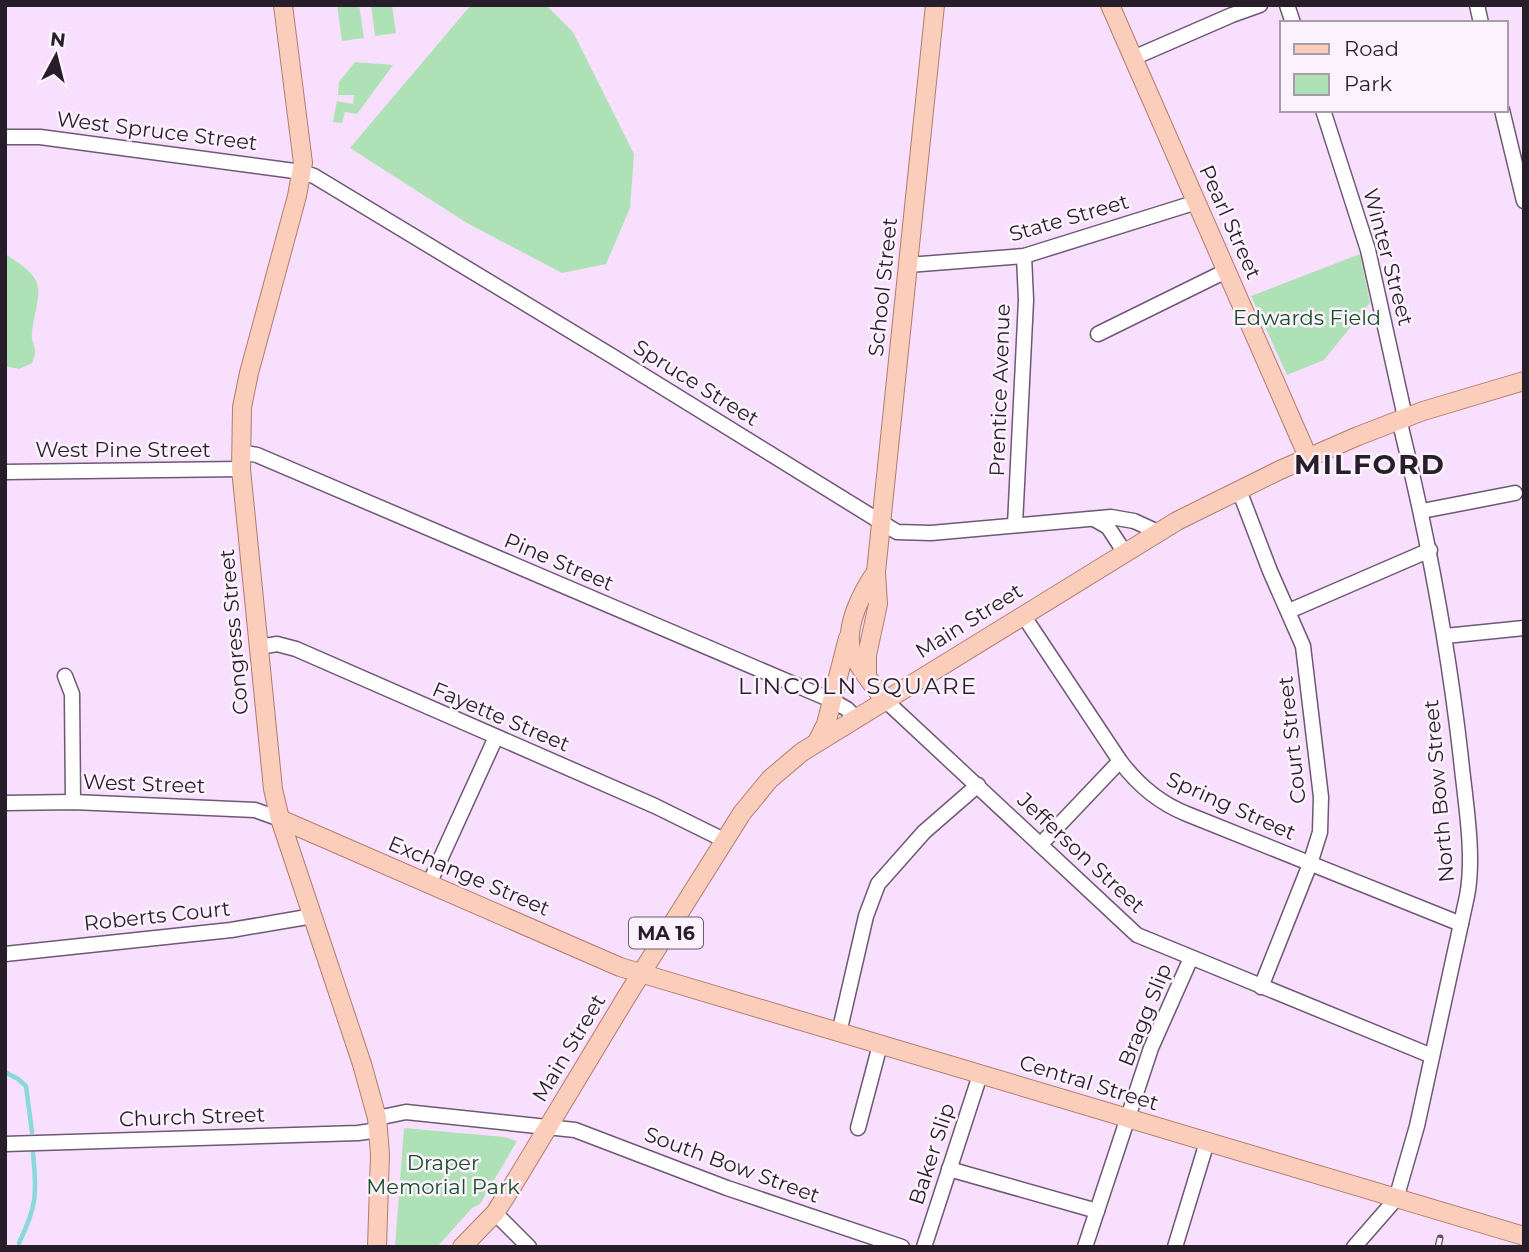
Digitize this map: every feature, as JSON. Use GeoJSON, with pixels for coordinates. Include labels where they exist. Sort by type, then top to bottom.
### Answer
{"type":"FeatureCollection","features":[{"type":"Feature","properties":{"kind":"main road","name":"Congress Street"},"geometry":{"type":"LineString","coordinates":[[283,5],[303,159],[302,172],[249,373],[242,407],[241,460],[268,756],[280,818],[362,1063],[378,1124],[377,1247]]}},
{"type":"Feature","properties":{"kind":"main road","name":"School Street"},"geometry":{"type":"LineString","coordinates":[[867,673],[867,655],[878,604],[876,572],[935,5]]}},
{"type":"Feature","properties":{"kind":"main road","name":"Pearl Street"},"geometry":{"type":"LineString","coordinates":[[1110,5],[1308,457]]}},
{"type":"Feature","properties":{"kind":"main road","name":"Main Street"},"geometry":{"type":"LineString","coordinates":[[462,1247],[495,1213],[724,840],[764,785],[792,759],[1158,532],[1239,490],[1308,457],[1402,418],[1524,380]]}},
{"type":"Feature","properties":{"kind":"main road","name":"School Street"},"geometry":{"type":"LineString","coordinates":[[816,743],[824,729],[863,593],[876,572]]}},
{"type":"Feature","properties":{"kind":"main road"},"geometry":{"type":"LineString","coordinates":[[851,628],[852,652],[885,700]]}},
{"type":"Feature","properties":{"kind":"main road","name":"Exchange Street"},"geometry":{"type":"LineString","coordinates":[[280,818],[641,974]]}},
{"type":"Feature","properties":{"kind":"main road","name":"Central Street"},"geometry":{"type":"LineString","coordinates":[[641,974],[1524,1236]]}},
{"type":"Feature","properties":{"kind":"street"},"geometry":{"type":"LineString","coordinates":[[1133,58],[1260,5]]}},
{"type":"Feature","properties":{"kind":"street","name":"Winter Street"},"geometry":{"type":"LineString","coordinates":[[1324,112],[1368,250],[1402,418]]}},
{"type":"Feature","properties":{"kind":"street"},"geometry":{"type":"LineString","coordinates":[[1502,112],[1524,201]]}},
{"type":"Feature","properties":{"kind":"street","name":"West Spruce Street"},"geometry":{"type":"LineString","coordinates":[[5,137],[40,137],[302,172]]}},
{"type":"Feature","properties":{"kind":"street","name":"Spruce Street"},"geometry":{"type":"LineString","coordinates":[[302,172],[318,178],[612,355],[893,530],[911,534],[1125,518],[1158,532]]}},
{"type":"Feature","properties":{"kind":"street","name":"State Street"},"geometry":{"type":"LineString","coordinates":[[908,265],[1024,256],[1197,202]]}},
{"type":"Feature","properties":{"kind":"street","name":"Prentice Avenue"},"geometry":{"type":"LineString","coordinates":[[1015,525],[1026,300],[1024,256]]}},
{"type":"Feature","properties":{"kind":"street"},"geometry":{"type":"LineString","coordinates":[[1098,334],[1226,271]]}},
{"type":"Feature","properties":{"kind":"street","name":"North Bow Street"},"geometry":{"type":"LineString","coordinates":[[1396,1199],[1417,1126],[1471,866],[1445,636],[1402,418]]}},
{"type":"Feature","properties":{"kind":"street","name":"Pine Street"},"geometry":{"type":"LineString","coordinates":[[241,460],[257,455],[831,700],[843,706],[856,718]]}},
{"type":"Feature","properties":{"kind":"street","name":"West Pine Street"},"geometry":{"type":"LineString","coordinates":[[5,472],[241,460]]}},
{"type":"Feature","properties":{"kind":"street","name":"Court Street"},"geometry":{"type":"LineString","coordinates":[[1239,490],[1303,646],[1321,797],[1320,832],[1261,987]]}},
{"type":"Feature","properties":{"kind":"street"},"geometry":{"type":"LineString","coordinates":[[1422,511],[1515,493]]}},
{"type":"Feature","properties":{"kind":"street"},"geometry":{"type":"LineString","coordinates":[[1093,519],[1108,527],[1125,552]]}},
{"type":"Feature","properties":{"kind":"street"},"geometry":{"type":"LineString","coordinates":[[1289,611],[1430,550]]}},
{"type":"Feature","properties":{"kind":"street","name":"Spring Street"},"geometry":{"type":"LineString","coordinates":[[1023,615],[1120,761],[1142,786],[1168,806],[1461,924]]}},
{"type":"Feature","properties":{"kind":"street"},"geometry":{"type":"LineString","coordinates":[[1445,636],[1524,628]]}},
{"type":"Feature","properties":{"kind":"street","name":"Fayette Street"},"geometry":{"type":"LineString","coordinates":[[259,647],[277,644],[296,649],[655,806],[724,840]]}},
{"type":"Feature","properties":{"kind":"street"},"geometry":{"type":"LineString","coordinates":[[65,676],[72,694],[73,802]]}},
{"type":"Feature","properties":{"kind":"street","name":"Jefferson Street"},"geometry":{"type":"LineString","coordinates":[[885,700],[1133,932],[1432,1056]]}},
{"type":"Feature","properties":{"kind":"street"},"geometry":{"type":"LineString","coordinates":[[429,884],[496,737]]}},
{"type":"Feature","properties":{"kind":"street"},"geometry":{"type":"LineString","coordinates":[[1041,844],[1120,761]]}},
{"type":"Feature","properties":{"kind":"street"},"geometry":{"type":"LineString","coordinates":[[839,1033],[866,916],[878,884],[923,832],[978,785]]}},
{"type":"Feature","properties":{"kind":"street","name":"West Street"},"geometry":{"type":"LineString","coordinates":[[5,803],[73,802],[255,810],[280,818]]}},
{"type":"Feature","properties":{"kind":"street","name":"Roberts Court"},"geometry":{"type":"LineString","coordinates":[[5,954],[230,930],[313,916]]}},
{"type":"Feature","properties":{"kind":"street","name":"Bragg Slip"},"geometry":{"type":"LineString","coordinates":[[1085,1247],[1151,1048],[1191,958]]}},
{"type":"Feature","properties":{"kind":"street"},"geometry":{"type":"LineString","coordinates":[[858,1128],[880,1045]]}},
{"type":"Feature","properties":{"kind":"street","name":"Baker Slip"},"geometry":{"type":"LineString","coordinates":[[924,1247],[980,1075]]}},
{"type":"Feature","properties":{"kind":"street","name":"Church Street"},"geometry":{"type":"LineString","coordinates":[[5,1143],[358,1133],[406,1112],[548,1128]]}},
{"type":"Feature","properties":{"kind":"street","name":"South Bow Street"},"geometry":{"type":"LineString","coordinates":[[548,1128],[575,1130],[727,1188],[902,1247]]}},
{"type":"Feature","properties":{"kind":"street"},"geometry":{"type":"LineString","coordinates":[[1175,1247],[1207,1142]]}},
{"type":"Feature","properties":{"kind":"street"},"geometry":{"type":"LineString","coordinates":[[949,1169],[1097,1211]]}},
{"type":"Feature","properties":{"kind":"street"},"geometry":{"type":"LineString","coordinates":[[1354,1247],[1396,1199]]}},
{"type":"Feature","properties":{"kind":"street"},"geometry":{"type":"LineString","coordinates":[[495,1213],[529,1247]]}},
{"type":"Feature","properties":{"kind":"green space"},"geometry":{"type":"Polygon","coordinates":[[[337,5],[359,5],[364,38],[342,41],[337,5]]]}},
{"type":"Feature","properties":{"kind":"green space"},"geometry":{"type":"Polygon","coordinates":[[[371,5],[392,5],[396,33],[375,36],[371,5]]]}},
{"type":"Feature","properties":{"kind":"green space"},"geometry":{"type":"Polygon","coordinates":[[[471,5],[546,5],[573,32],[634,154],[630,208],[606,264],[562,273],[467,223],[350,148],[471,5]]]}},
{"type":"Feature","properties":{"kind":"green space"},"geometry":{"type":"Polygon","coordinates":[[[355,62],[393,65],[357,114],[345,112],[342,123],[333,122],[337,101],[353,104],[354,95],[338,95],[339,82],[355,62]]]}},
{"type":"Feature","properties":{"kind":"green space"},"geometry":{"type":"Polygon","coordinates":[[[5,254],[29,272],[38,287],[32,332],[34,357],[32,363],[19,369],[5,366],[5,254]]]}},
{"type":"Feature","properties":{"kind":"green space","name":"Edwards Field"},"geometry":{"type":"Polygon","coordinates":[[[1360,254],[1370,303],[1324,360],[1287,375],[1251,296],[1360,254]]]}},
{"type":"Feature","properties":{"kind":"green space","name":"Draper Memorial Park"},"geometry":{"type":"Polygon","coordinates":[[[404,1128],[504,1137],[517,1141],[480,1204],[472,1208],[437,1247],[395,1247],[404,1128]]]}},
{"type":"Feature","properties":{"kind":"waterway"},"geometry":{"type":"LineString","coordinates":[[5,1072],[26,1086],[32,1132]]}},
{"type":"Feature","properties":{"kind":"waterway"},"geometry":{"type":"LineString","coordinates":[[19,1243],[34,1199],[33,1153]]}},
{"type":"Feature","properties":{"kind":"railway"},"geometry":{"type":"LineString","coordinates":[[1438,1247],[1440,1238]]}},
{"type":"Feature","properties":{"kind":"district","name":"MILFORD"},"geometry":{"type":"Point","coordinates":[1370,464]}},
{"type":"Feature","properties":{"kind":"district","name":"LINCOLN SQUARE"},"geometry":{"type":"Point","coordinates":[858,686]}}]}
